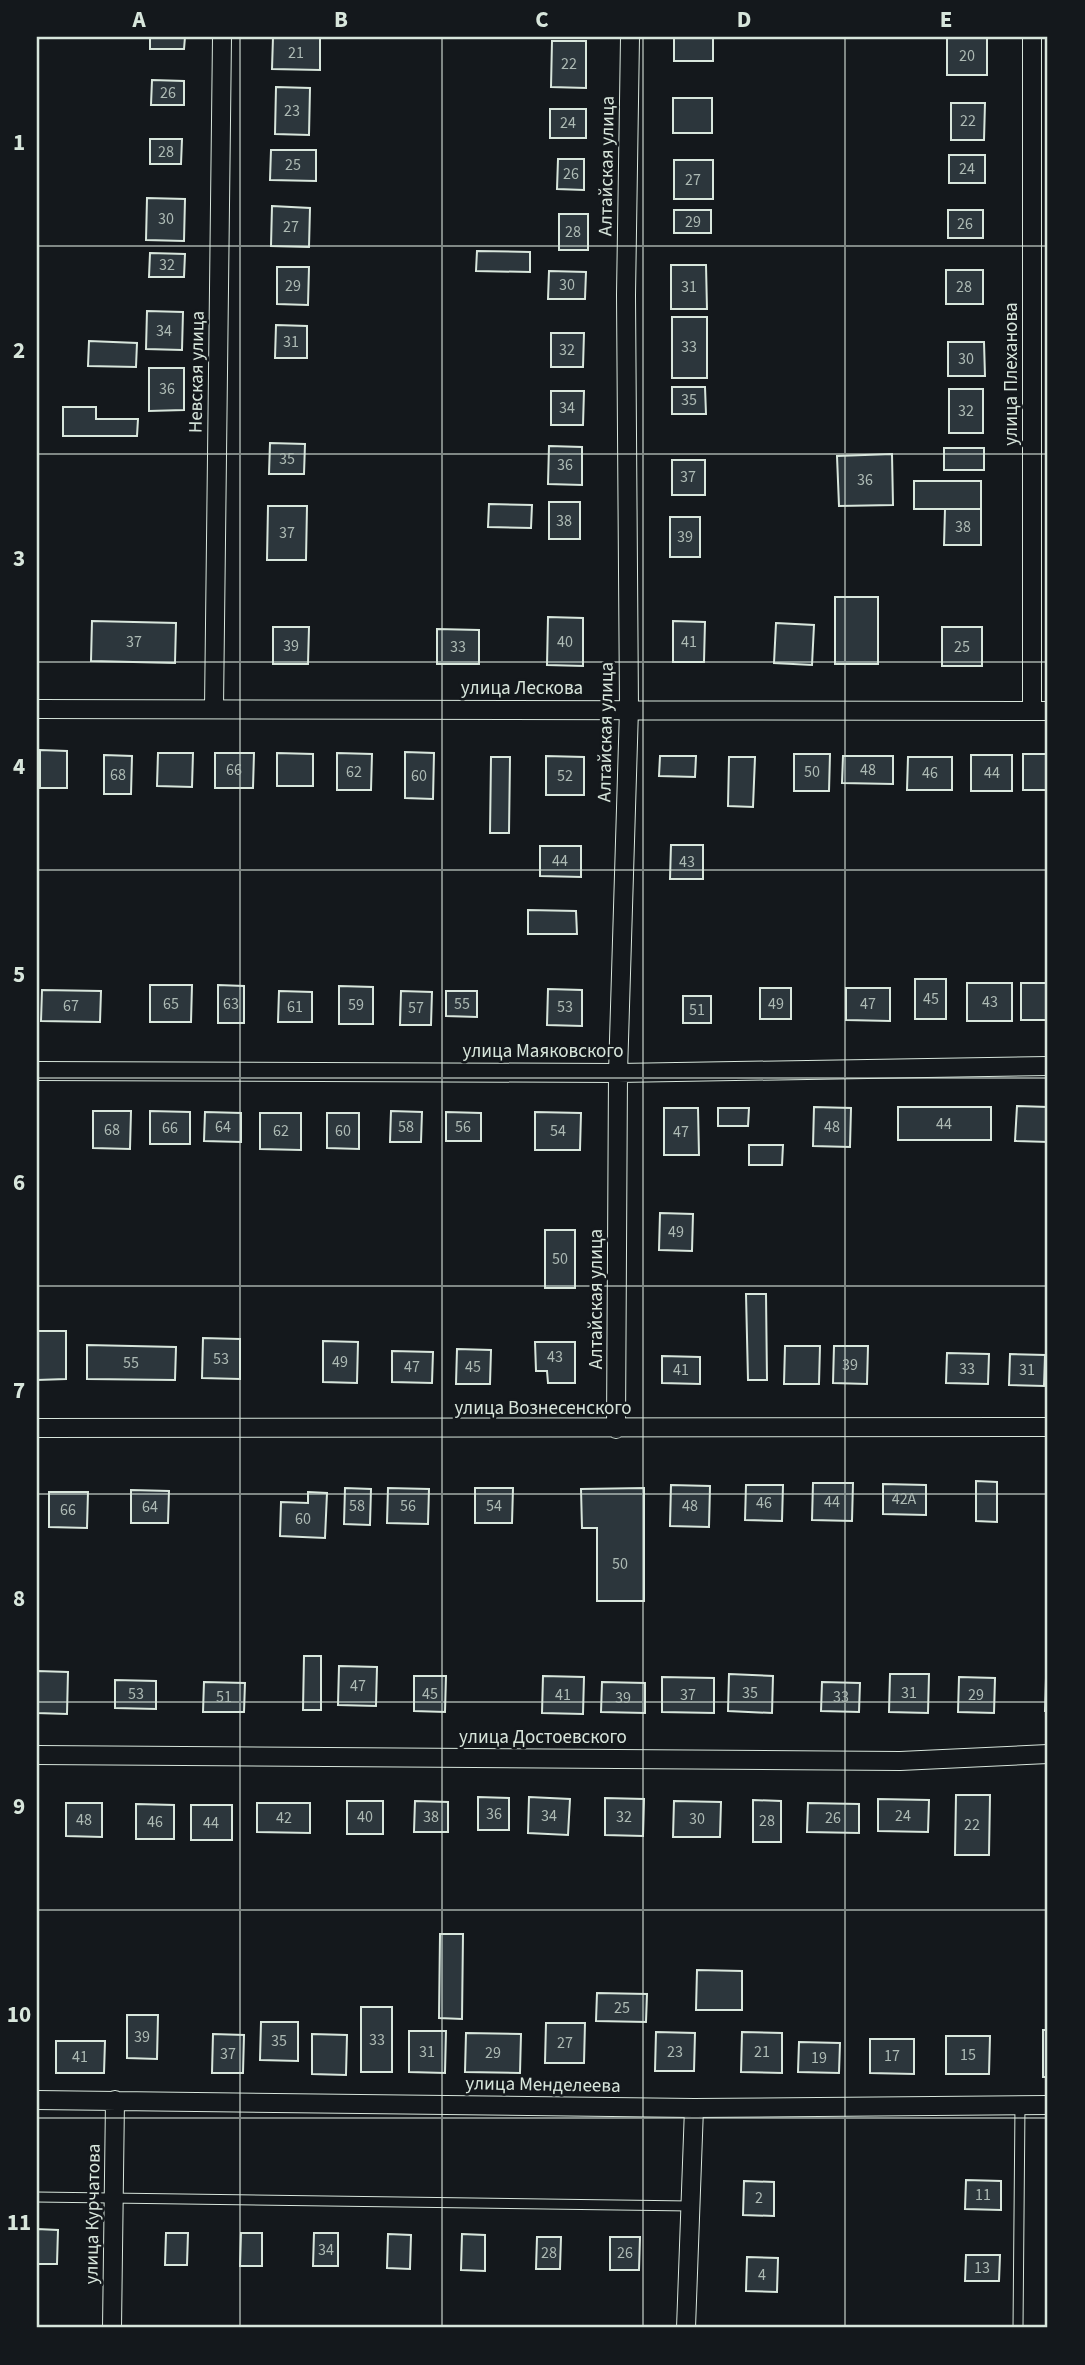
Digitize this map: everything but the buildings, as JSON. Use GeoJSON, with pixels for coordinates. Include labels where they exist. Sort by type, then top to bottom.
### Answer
{"type":"FeatureCollection","features":[{"type":"Feature","properties":{"kind":"street","name":"Невская улица"},"geometry":{"type":"LineString","coordinates":[[214,708],[222,37]]}},
{"type":"Feature","properties":{"kind":"street","name":"Алтайская улица"},"geometry":{"type":"LineString","coordinates":[[616,1429],[618,1073],[628,709],[626,295],[630,37]]}},
{"type":"Feature","properties":{"kind":"street","name":"улица Плеханова"},"geometry":{"type":"LineString","coordinates":[[1032,37],[1040,711]]}},
{"type":"Feature","properties":{"kind":"street","name":"улица Лескова"},"geometry":{"type":"LineString","coordinates":[[37,709],[1040,711]]}},
{"type":"Feature","properties":{"kind":"street","name":"улица Маяковского"},"geometry":{"type":"LineString","coordinates":[[37,1071],[618,1073],[1048,1066]]}},
{"type":"Feature","properties":{"kind":"street","name":"улица Вознесенского"},"geometry":{"type":"LineString","coordinates":[[37,1428],[1048,1427]]}},
{"type":"Feature","properties":{"kind":"street","name":"улица Достоевского"},"geometry":{"type":"LineString","coordinates":[[37,1755],[900,1761],[1048,1754]]}},
{"type":"Feature","properties":{"kind":"street","name":"улица Курчатова"},"geometry":{"type":"LineString","coordinates":[[112,2328],[116,2100]]}},
{"type":"Feature","properties":{"kind":"street","name":"улица Менделеева"},"geometry":{"type":"LineString","coordinates":[[37,2101],[694,2108],[1048,2105]]}},
{"type":"Feature","properties":{"kind":"street"},"geometry":{"type":"LineString","coordinates":[[686,2328],[694,2108]]}},
{"type":"Feature","properties":{"kind":"lane"},"geometry":{"type":"LineString","coordinates":[[1018,2328],[1020,2105]]}},
{"type":"Feature","properties":{"kind":"lane"},"geometry":{"type":"LineString","coordinates":[[37,2197],[690,2206]]}}]}
